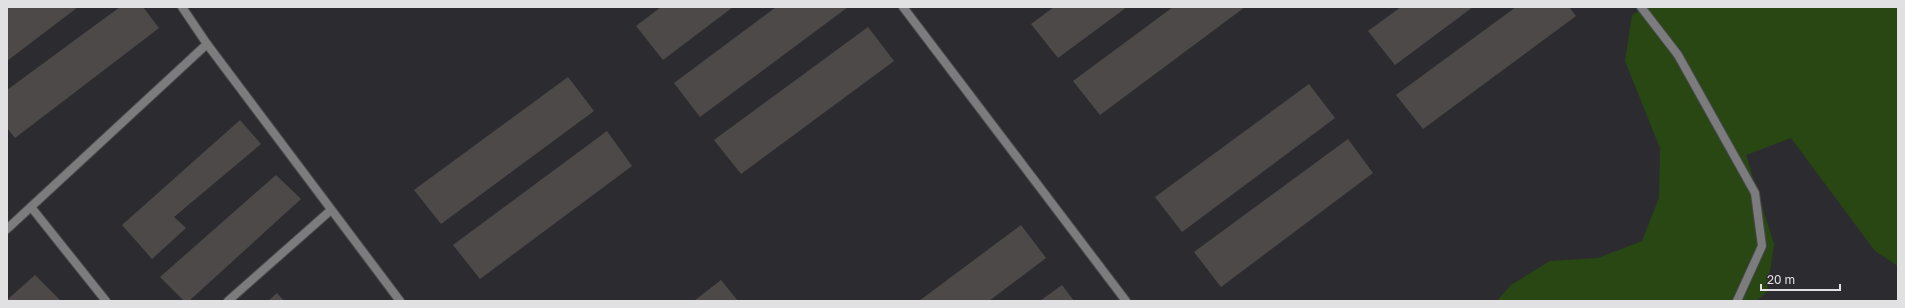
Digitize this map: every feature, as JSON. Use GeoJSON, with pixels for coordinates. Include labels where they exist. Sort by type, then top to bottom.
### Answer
{"type":"FeatureCollection","features":[{"type":"Feature","properties":{"kind":"lane"},"geometry":{"type":"LineString","coordinates":[[903,7],[1126,301]]}},
{"type":"Feature","properties":{"kind":"lane"},"geometry":{"type":"LineString","coordinates":[[1641,7],[1678,55],[1755,193],[1762,246],[1737,301]]}},
{"type":"Feature","properties":{"kind":"lane"},"geometry":{"type":"LineString","coordinates":[[184,8],[207,44],[400,301]]}},
{"type":"Feature","properties":{"kind":"lane"},"geometry":{"type":"LineString","coordinates":[[7,229],[207,44]]}},
{"type":"Feature","properties":{"kind":"lane"},"geometry":{"type":"LineString","coordinates":[[31,207],[106,301]]}},
{"type":"Feature","properties":{"kind":"lane"},"geometry":{"type":"LineString","coordinates":[[228,301],[332,210]]}},
{"type":"Feature","properties":{"kind":"green space"},"geometry":{"type":"Polygon","coordinates":[[[1645,7],[1898,7],[1898,266],[1875,251],[1791,138],[1746,155],[1774,244],[1767,292],[1756,301],[1497,301],[1511,285],[1550,261],[1598,258],[1642,241],[1659,198],[1660,148],[1625,61],[1632,15],[1645,7]]]}},
{"type":"Feature","properties":{"kind":"building"},"geometry":{"type":"Polygon","coordinates":[[[8,7],[78,7],[7,61],[8,7]]]}},
{"type":"Feature","properties":{"kind":"building"},"geometry":{"type":"Polygon","coordinates":[[[120,7],[143,7],[159,28],[15,138],[7,128],[7,90],[120,7]]]}},
{"type":"Feature","properties":{"kind":"building"},"geometry":{"type":"Polygon","coordinates":[[[661,7],[733,7],[663,60],[636,26],[661,7]]]}},
{"type":"Feature","properties":{"kind":"building"},"geometry":{"type":"Polygon","coordinates":[[[776,7],[848,7],[700,117],[674,83],[776,7]]]}},
{"type":"Feature","properties":{"kind":"building"},"geometry":{"type":"Polygon","coordinates":[[[1054,7],[1127,7],[1058,58],[1031,24],[1054,7]]]}},
{"type":"Feature","properties":{"kind":"building"},"geometry":{"type":"Polygon","coordinates":[[[1173,7],[1245,7],[1100,115],[1073,81],[1173,7]]]}},
{"type":"Feature","properties":{"kind":"building"},"geometry":{"type":"Polygon","coordinates":[[[1401,7],[1473,7],[1395,65],[1368,31],[1401,7]]]}},
{"type":"Feature","properties":{"kind":"building"},"geometry":{"type":"Polygon","coordinates":[[[1516,7],[1569,7],[1576,16],[1423,129],[1396,95],[1516,7]]]}},
{"type":"Feature","properties":{"kind":"building"},"geometry":{"type":"Polygon","coordinates":[[[868,27],[894,61],[741,174],[714,140],[868,27]]]}},
{"type":"Feature","properties":{"kind":"building"},"geometry":{"type":"Polygon","coordinates":[[[568,77],[594,111],[441,224],[414,190],[568,77]]]}},
{"type":"Feature","properties":{"kind":"building"},"geometry":{"type":"Polygon","coordinates":[[[1309,84],[1335,118],[1182,232],[1155,197],[1309,84]]]}},
{"type":"Feature","properties":{"kind":"building"},"geometry":{"type":"Polygon","coordinates":[[[240,120],[261,144],[174,217],[186,228],[152,259],[122,225],[240,120]]]}},
{"type":"Feature","properties":{"kind":"building"},"geometry":{"type":"Polygon","coordinates":[[[607,131],[632,166],[480,279],[453,245],[607,131]]]}},
{"type":"Feature","properties":{"kind":"building"},"geometry":{"type":"Polygon","coordinates":[[[1348,139],[1373,173],[1221,287],[1194,252],[1348,139]]]}},
{"type":"Feature","properties":{"kind":"building"},"geometry":{"type":"Polygon","coordinates":[[[276,175],[301,199],[189,301],[184,301],[160,277],[276,175]]]}},
{"type":"Feature","properties":{"kind":"building"},"geometry":{"type":"Polygon","coordinates":[[[1021,225],[1046,258],[989,301],[919,301],[1021,225]]]}},
{"type":"Feature","properties":{"kind":"building"},"geometry":{"type":"Polygon","coordinates":[[[35,275],[61,301],[7,301],[7,300],[35,275]]]}},
{"type":"Feature","properties":{"kind":"building"},"geometry":{"type":"Polygon","coordinates":[[[721,280],[738,301],[694,301],[721,280]]]}},
{"type":"Feature","properties":{"kind":"building"},"geometry":{"type":"Polygon","coordinates":[[[1062,285],[1074,301],[1040,301],[1062,285]]]}},
{"type":"Feature","properties":{"kind":"building"},"geometry":{"type":"Polygon","coordinates":[[[277,293],[284,301],[268,301],[277,293]]]}}]}
